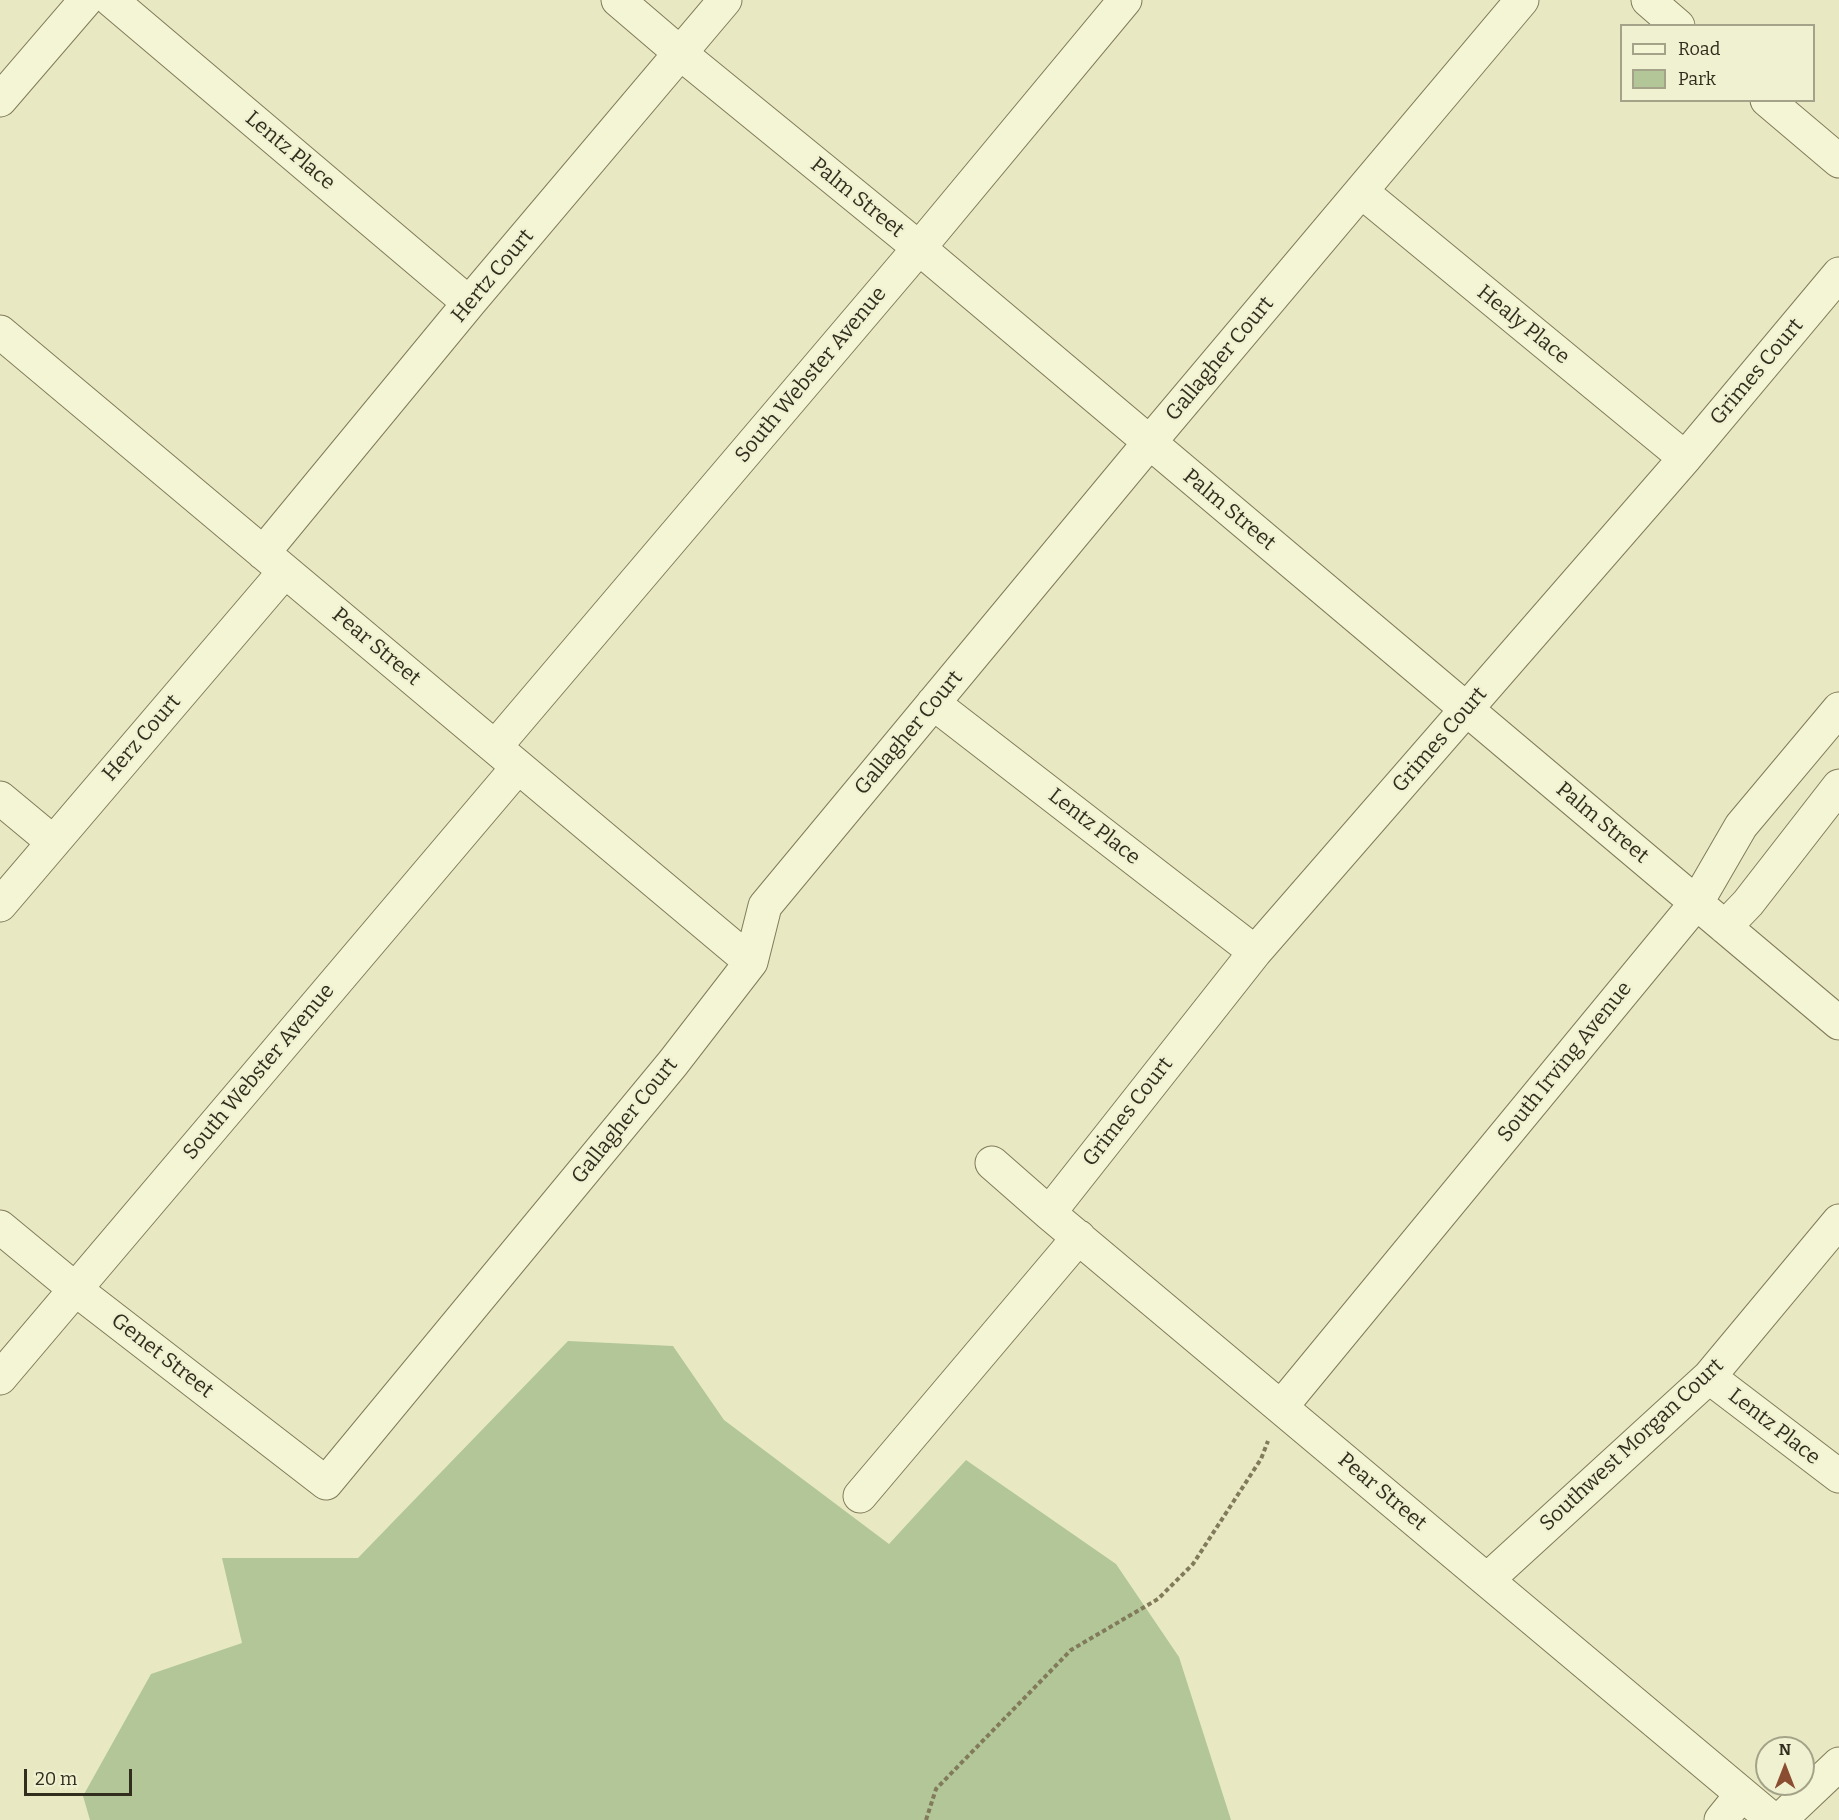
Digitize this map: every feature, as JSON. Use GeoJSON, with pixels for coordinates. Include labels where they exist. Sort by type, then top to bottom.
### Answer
{"type":"FeatureCollection","features":[{"type":"Feature","properties":{"kind":"street"},"geometry":{"type":"LineString","coordinates":[[0,100],[86,0]]}},
{"type":"Feature","properties":{"kind":"street","name":"Lentz Place"},"geometry":{"type":"LineString","coordinates":[[111,0],[469,303]]}},
{"type":"Feature","properties":{"kind":"street","name":"Palm Street"},"geometry":{"type":"LineString","coordinates":[[618,0],[919,248],[1839,1023]]}},
{"type":"Feature","properties":{"kind":"street","name":"Hertz Court"},"geometry":{"type":"LineString","coordinates":[[274,562],[469,303],[725,0]]}},
{"type":"Feature","properties":{"kind":"street","name":"South Webster Avenue"},"geometry":{"type":"LineString","coordinates":[[0,1378],[75,1289],[919,248],[1125,0]]}},
{"type":"Feature","properties":{"kind":"street","name":"Gallagher Court"},"geometry":{"type":"LineString","coordinates":[[326,1483],[673,1064],[751,962],[765,906],[1149,443],[1522,0]]}},
{"type":"Feature","properties":{"kind":"street"},"geometry":{"type":"LineString","coordinates":[[1647,0],[1676,24]]}},
{"type":"Feature","properties":{"kind":"street"},"geometry":{"type":"LineString","coordinates":[[1769,102],[1839,161]]}},
{"type":"Feature","properties":{"kind":"street","name":"Healy Place"},"geometry":{"type":"LineString","coordinates":[[1362,192],[1685,458]]}},
{"type":"Feature","properties":{"kind":"street","name":"Grimes Court"},"geometry":{"type":"LineString","coordinates":[[1049,1213],[1255,952],[1685,458],[1839,274]]}},
{"type":"Feature","properties":{"kind":"street","name":"Pear Street"},"geometry":{"type":"LineString","coordinates":[[0,332],[751,962]]}},
{"type":"Feature","properties":{"kind":"street","name":"Herz Court"},"geometry":{"type":"LineString","coordinates":[[0,905],[53,842],[274,562]]}},
{"type":"Feature","properties":{"kind":"street","name":"Lentz Place"},"geometry":{"type":"LineString","coordinates":[[933,703],[1255,952]]}},
{"type":"Feature","properties":{"kind":"street","name":"South Irving Avenue"},"geometry":{"type":"LineString","coordinates":[[1281,1407],[1697,902],[1741,826],[1839,710]]}},
{"type":"Feature","properties":{"kind":"street"},"geometry":{"type":"LineString","coordinates":[[1725,927],[1748,903],[1839,786]]}},
{"type":"Feature","properties":{"kind":"street"},"geometry":{"type":"LineString","coordinates":[[0,798],[53,842]]}},
{"type":"Feature","properties":{"kind":"street","name":"Pear Street"},"geometry":{"type":"LineString","coordinates":[[992,1163],[1773,1820]]}},
{"type":"Feature","properties":{"kind":"street","name":"Southwest Morgan Court"},"geometry":{"type":"LineString","coordinates":[[1487,1580],[1709,1377],[1839,1221]]}},
{"type":"Feature","properties":{"kind":"street","name":"Genet Street"},"geometry":{"type":"LineString","coordinates":[[0,1227],[75,1289],[326,1483]]}},
{"type":"Feature","properties":{"kind":"street"},"geometry":{"type":"LineString","coordinates":[[860,1496],[1079,1237]]}},
{"type":"Feature","properties":{"kind":"street","name":"Lentz Place"},"geometry":{"type":"LineString","coordinates":[[1709,1377],[1839,1476]]}},
{"type":"Feature","properties":{"kind":"street"},"geometry":{"type":"LineString","coordinates":[[1780,1820],[1839,1764]]}},
{"type":"Feature","properties":{"kind":"street"},"geometry":{"type":"LineString","coordinates":[[1721,1820],[1742,1794]]}},
{"type":"Feature","properties":{"kind":"path"},"geometry":{"type":"LineString","coordinates":[[926,1820],[936,1789],[1071,1650],[1158,1599],[1193,1564],[1261,1459],[1281,1407]]}},
{"type":"Feature","properties":{"kind":"green space"},"geometry":{"type":"Polygon","coordinates":[[[568,1341],[673,1346],[724,1420],[889,1544],[966,1460],[1116,1564],[1179,1657],[1231,1820],[90,1820],[83,1796],[151,1674],[242,1643],[222,1558],[358,1558],[568,1341]]]}}]}
